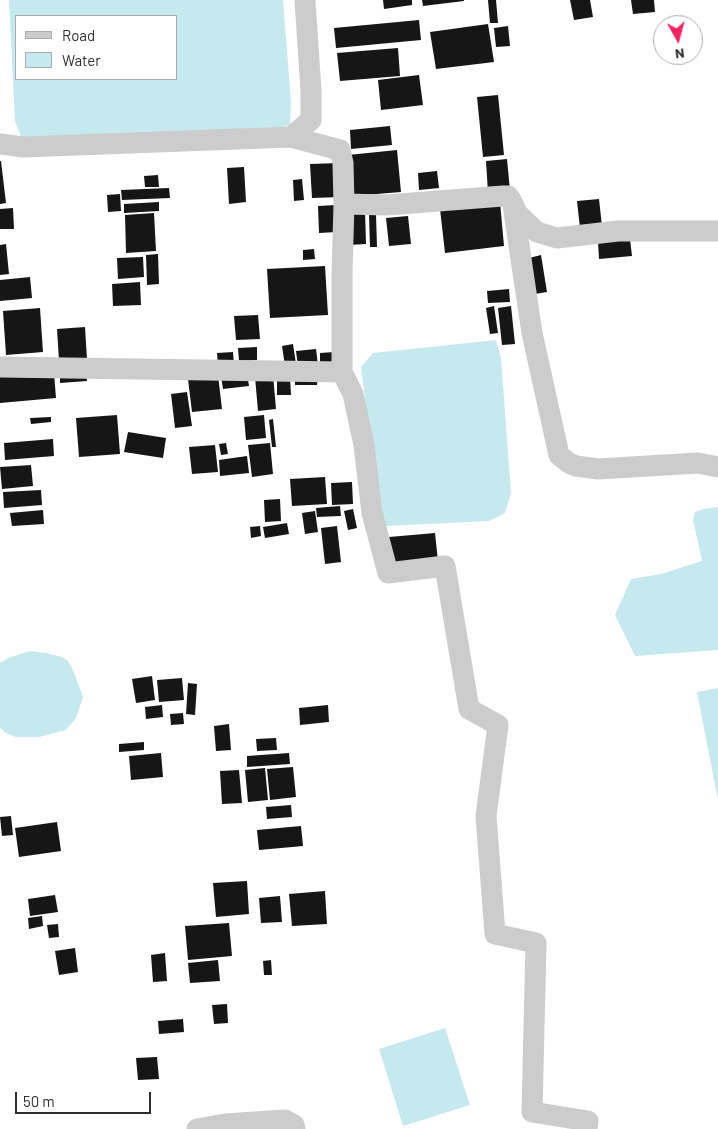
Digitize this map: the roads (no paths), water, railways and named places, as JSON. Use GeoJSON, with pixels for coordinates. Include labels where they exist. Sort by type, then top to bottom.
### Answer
{"type":"FeatureCollection","features":[{"type":"Feature","properties":{"kind":"street"},"geometry":{"type":"LineString","coordinates":[[291,137],[311,120],[311,92],[304,0]]}},
{"type":"Feature","properties":{"kind":"street"},"geometry":{"type":"LineString","coordinates":[[0,144],[23,147],[291,137],[340,150],[343,163],[344,204],[342,372],[353,394],[364,445],[372,513],[388,573],[445,566],[469,709],[498,725],[486,816],[495,934],[536,943],[532,1112],[588,1121],[588,1129]]}},
{"type":"Feature","properties":{"kind":"street"},"geometry":{"type":"LineString","coordinates":[[344,204],[387,205],[508,196],[517,213],[537,232],[557,238],[618,231],[718,231]]}},
{"type":"Feature","properties":{"kind":"street"},"geometry":{"type":"LineString","coordinates":[[513,205],[532,333],[559,455],[576,466],[598,469],[698,462],[718,467]]}},
{"type":"Feature","properties":{"kind":"street"},"geometry":{"type":"LineString","coordinates":[[0,368],[342,372]]}},
{"type":"Feature","properties":{"kind":"street"},"geometry":{"type":"LineString","coordinates":[[197,1129],[225,1124],[285,1120],[294,1125],[295,1129]]}},
{"type":"Feature","properties":{"kind":"water"},"geometry":{"type":"Polygon","coordinates":[[[9,0],[283,0],[291,102],[290,125],[281,127],[22,139],[15,121],[9,0]]]}},
{"type":"Feature","properties":{"kind":"water"},"geometry":{"type":"Polygon","coordinates":[[[496,340],[501,358],[511,493],[505,513],[489,521],[386,526],[380,519],[361,367],[373,353],[496,340]]]}},
{"type":"Feature","properties":{"kind":"water"},"geometry":{"type":"Polygon","coordinates":[[[718,507],[718,650],[635,656],[615,615],[631,579],[661,574],[702,561],[693,520],[695,512],[718,507]]]}},
{"type":"Feature","properties":{"kind":"water"},"geometry":{"type":"Polygon","coordinates":[[[30,651],[62,657],[68,661],[83,697],[76,718],[66,730],[39,737],[16,737],[0,728],[0,663],[8,658],[30,651]]]}},
{"type":"Feature","properties":{"kind":"water"},"geometry":{"type":"Polygon","coordinates":[[[718,688],[718,800],[697,692],[718,688]]]}},
{"type":"Feature","properties":{"kind":"water"},"geometry":{"type":"Polygon","coordinates":[[[445,1028],[470,1105],[403,1126],[379,1049],[445,1028]]]}}]}
